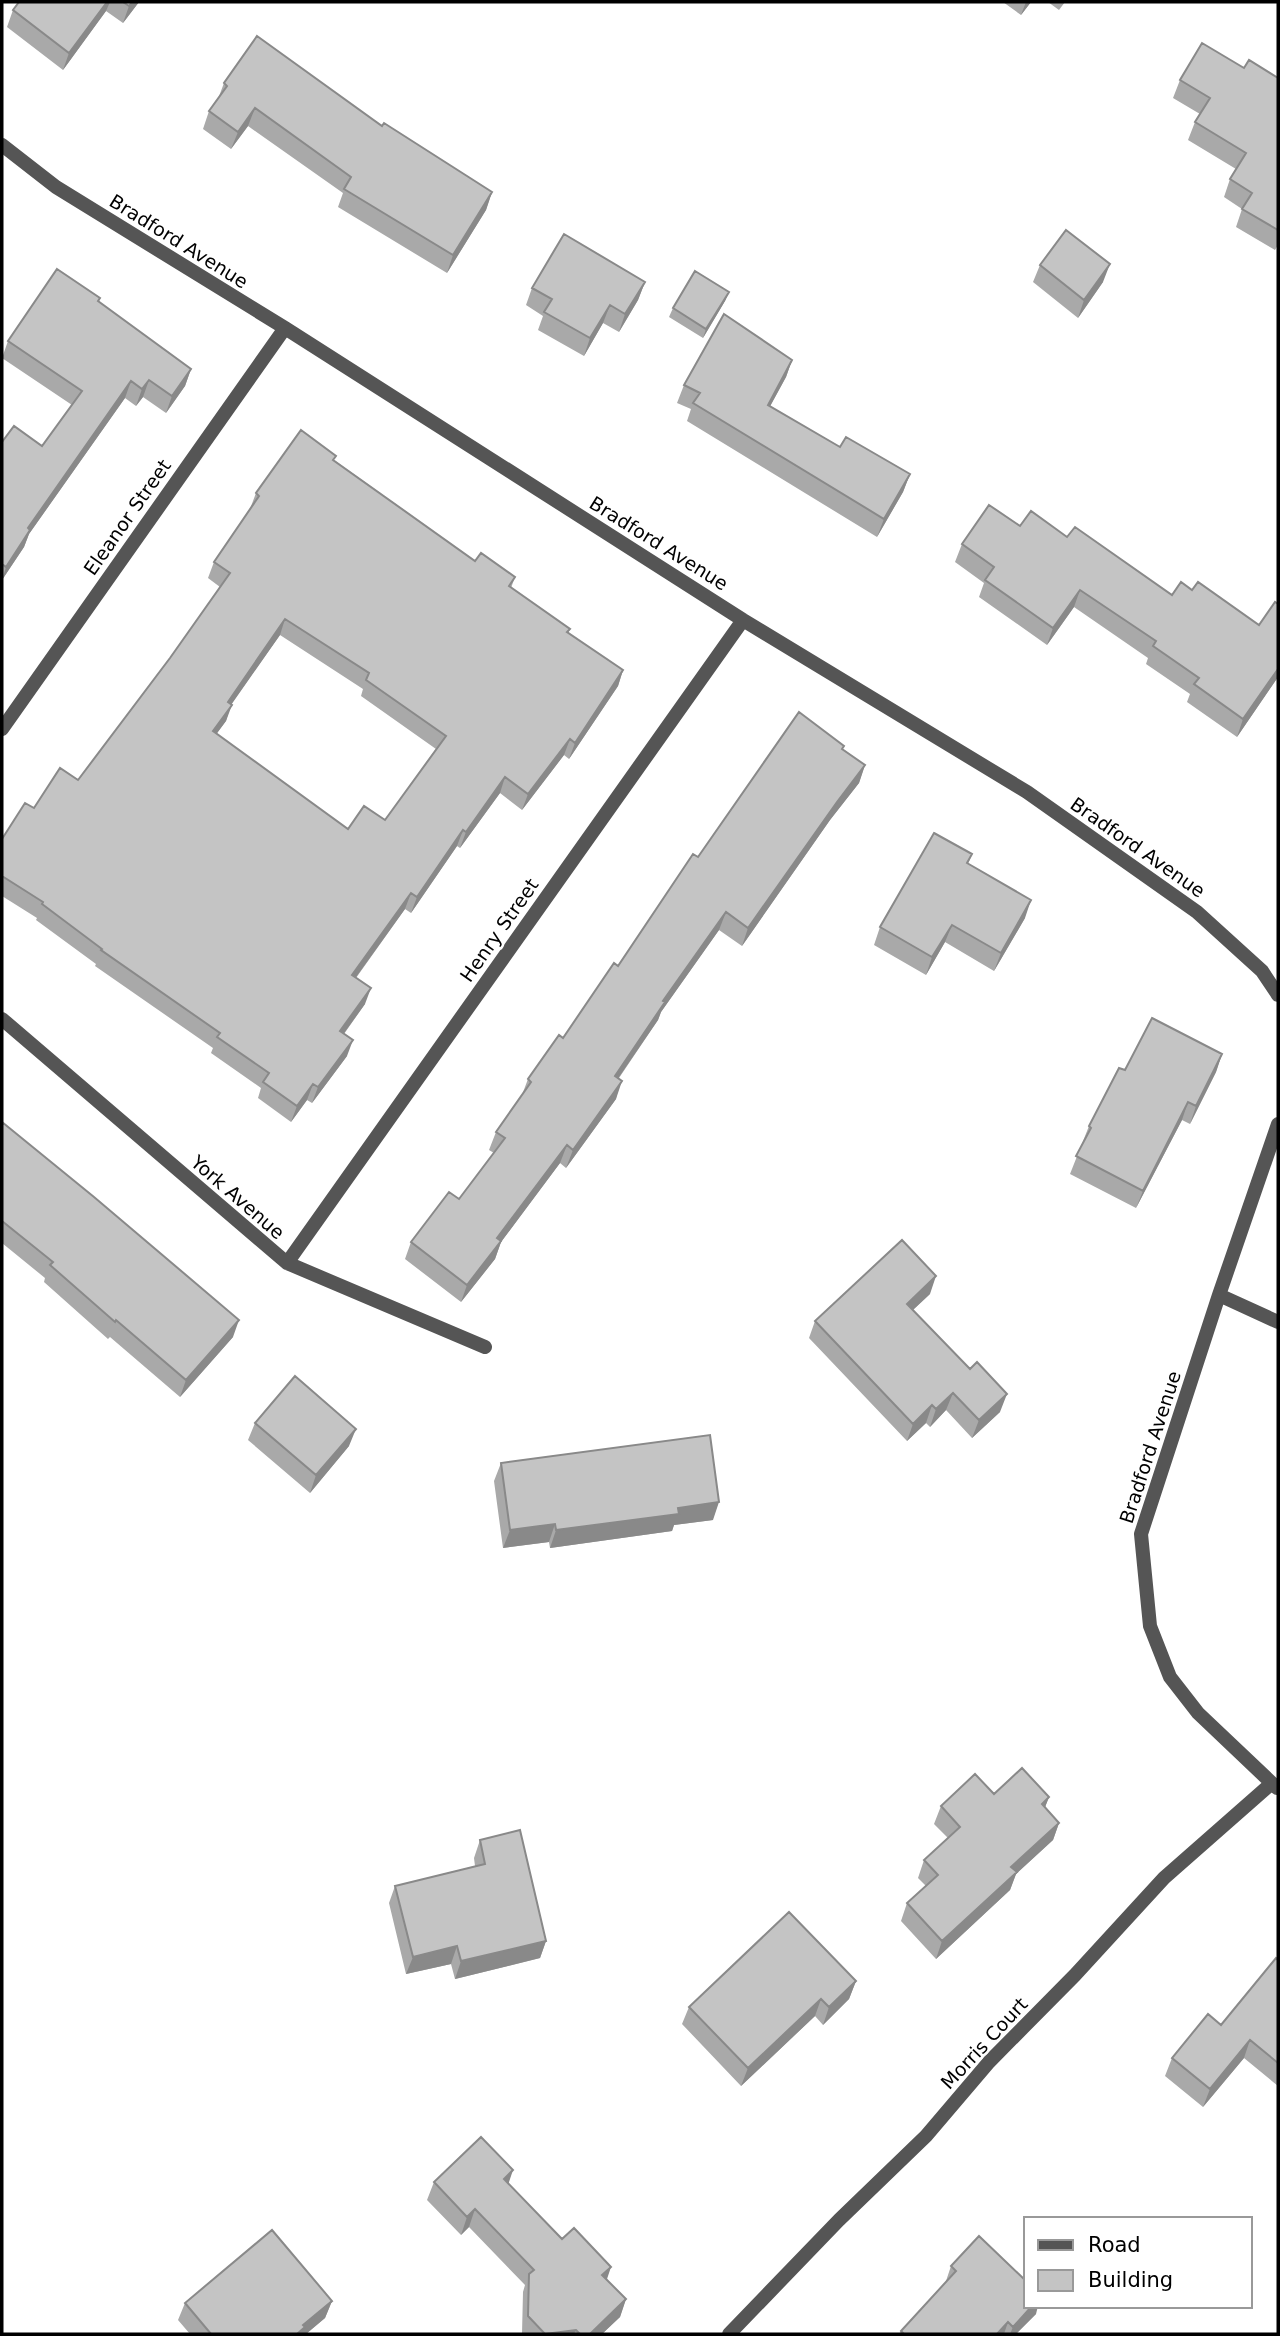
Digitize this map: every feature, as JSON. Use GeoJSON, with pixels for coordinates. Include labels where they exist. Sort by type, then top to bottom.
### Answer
{"type":"FeatureCollection","features":[{"type":"Feature","properties":{"kind":"street","name":"Bradford Avenue"},"geometry":{"type":"LineString","coordinates":[[2,145],[56,187],[285,328],[743,620],[1027,792],[1197,912],[1262,971],[1278,995]]}},
{"type":"Feature","properties":{"kind":"street","name":"Eleanor Street"},"geometry":{"type":"LineString","coordinates":[[2,729],[285,328]]}},
{"type":"Feature","properties":{"kind":"street","name":"Henry Street"},"geometry":{"type":"LineString","coordinates":[[287,1263],[743,620]]}},
{"type":"Feature","properties":{"kind":"street","name":"York Avenue"},"geometry":{"type":"LineString","coordinates":[[2,1018],[287,1263],[485,1347]]}},
{"type":"Feature","properties":{"kind":"street","name":"Bradford Avenue"},"geometry":{"type":"LineString","coordinates":[[1275,1786],[1198,1713],[1170,1677],[1150,1626],[1141,1534],[1278,1125]]}},
{"type":"Feature","properties":{"kind":"street"},"geometry":{"type":"LineString","coordinates":[[1219,1295],[1278,1322]]}},
{"type":"Feature","properties":{"kind":"street","name":"Morris Court"},"geometry":{"type":"LineString","coordinates":[[729,2334],[839,2220],[926,2136],[989,2062],[1075,1975],[1164,1878],[1275,1786]]}},
{"type":"Feature","properties":{"kind":"building"},"geometry":{"type":"Polygon","coordinates":[[[19,2],[107,2],[69,53],[13,10],[19,2]]]}},
{"type":"Feature","properties":{"kind":"building"},"geometry":{"type":"Polygon","coordinates":[[[257,36],[382,126],[384,123],[492,192],[453,255],[344,189],[351,177],[255,108],[238,132],[209,111],[227,86],[224,83],[257,36]]]}},
{"type":"Feature","properties":{"kind":"building"},"geometry":{"type":"Polygon","coordinates":[[[1202,43],[1244,68],[1249,60],[1278,78],[1278,230],[1242,209],[1252,193],[1230,179],[1246,153],[1195,122],[1210,98],[1180,80],[1202,43]]]}},
{"type":"Feature","properties":{"kind":"building"},"geometry":{"type":"Polygon","coordinates":[[[1066,230],[1110,264],[1084,300],[1040,265],[1066,230]]]}},
{"type":"Feature","properties":{"kind":"building"},"geometry":{"type":"Polygon","coordinates":[[[564,234],[645,282],[625,314],[610,305],[590,338],[544,312],[552,299],[532,288],[564,234]]]}},
{"type":"Feature","properties":{"kind":"building"},"geometry":{"type":"Polygon","coordinates":[[[57,269],[100,298],[98,301],[191,369],[172,396],[149,380],[142,389],[131,381],[28,528],[30,530],[6,567],[2,564],[2,442],[14,426],[42,446],[82,391],[8,341],[57,269]]]}},
{"type":"Feature","properties":{"kind":"building"},"geometry":{"type":"Polygon","coordinates":[[[695,271],[729,292],[706,329],[673,308],[695,271]]]}},
{"type":"Feature","properties":{"kind":"building"},"geometry":{"type":"Polygon","coordinates":[[[724,314],[792,360],[768,405],[840,447],[846,437],[910,474],[884,519],[693,403],[700,393],[684,385],[724,314]]]}},
{"type":"Feature","properties":{"kind":"building"},"geometry":{"type":"Polygon","coordinates":[[[301,430],[336,456],[333,460],[475,561],[481,553],[515,577],[509,586],[570,629],[567,632],[623,670],[575,743],[570,739],[528,794],[505,777],[466,832],[463,830],[417,897],[411,893],[352,975],[371,988],[340,1031],[353,1040],[318,1087],[313,1084],[297,1106],[263,1082],[269,1073],[217,1037],[220,1033],[101,950],[42,904],[43,902],[2,876],[2,839],[25,803],[34,808],[60,768],[78,780],[230,573],[214,562],[259,496],[256,493],[301,430]],[[285,619],[228,702],[232,705],[213,731],[348,829],[364,806],[385,820],[446,736],[366,680],[369,673],[285,619]]]}},
{"type":"Feature","properties":{"kind":"building"},"geometry":{"type":"Polygon","coordinates":[[[989,505],[1020,526],[1031,511],[1067,537],[1075,527],[1172,595],[1181,582],[1192,590],[1198,582],[1259,625],[1275,602],[1278,604],[1278,669],[1243,719],[1194,684],[1199,678],[1153,646],[1156,641],[1080,590],[1053,628],[985,580],[994,567],[962,544],[989,505]]]}},
{"type":"Feature","properties":{"kind":"building"},"geometry":{"type":"Polygon","coordinates":[[[799,712],[865,765],[748,928],[726,912],[663,1001],[665,1002],[615,1076],[622,1081],[573,1150],[567,1145],[497,1238],[501,1241],[467,1285],[411,1242],[449,1192],[459,1199],[505,1138],[496,1132],[531,1082],[528,1079],[559,1035],[563,1038],[614,963],[618,966],[693,854],[698,857],[799,712]]]}},
{"type":"Feature","properties":{"kind":"building"},"geometry":{"type":"Polygon","coordinates":[[[934,833],[972,854],[967,863],[1031,900],[1001,953],[952,925],[932,957],[880,927],[934,833]]]}},
{"type":"Feature","properties":{"kind":"building"},"geometry":{"type":"Polygon","coordinates":[[[1152,1018],[1222,1054],[1196,1106],[1188,1102],[1143,1191],[1076,1156],[1119,1068],[1125,1070],[1152,1018]]]}},
{"type":"Feature","properties":{"kind":"building"},"geometry":{"type":"Polygon","coordinates":[[[2,1122],[239,1320],[186,1380],[116,1320],[115,1322],[50,1265],[53,1262],[2,1221],[2,1122]]]}},
{"type":"Feature","properties":{"kind":"building"},"geometry":{"type":"Polygon","coordinates":[[[902,1240],[936,1276],[907,1304],[970,1369],[977,1362],[1007,1394],[979,1420],[953,1393],[936,1409],[932,1405],[913,1424],[815,1321],[902,1240]]]}},
{"type":"Feature","properties":{"kind":"building"},"geometry":{"type":"Polygon","coordinates":[[[295,1376],[356,1429],[316,1475],[255,1423],[295,1376]]]}},
{"type":"Feature","properties":{"kind":"building"},"geometry":{"type":"Polygon","coordinates":[[[710,1435],[719,1502],[678,1508],[679,1514],[556,1530],[555,1524],[510,1530],[501,1463],[710,1435]]]}},
{"type":"Feature","properties":{"kind":"building"},"geometry":{"type":"Polygon","coordinates":[[[1022,1768],[1049,1797],[1042,1804],[1059,1823],[1011,1867],[1017,1872],[942,1941],[907,1903],[938,1875],[924,1860],[960,1827],[941,1806],[975,1774],[994,1794],[1022,1768]]]}},
{"type":"Feature","properties":{"kind":"building"},"geometry":{"type":"Polygon","coordinates":[[[520,1830],[546,1941],[461,1961],[457,1946],[413,1957],[395,1886],[485,1864],[480,1840],[520,1830]]]}},
{"type":"Feature","properties":{"kind":"building"},"geometry":{"type":"Polygon","coordinates":[[[789,1912],[856,1981],[829,2007],[821,1999],[748,2068],[689,2007],[789,1912]]]}},
{"type":"Feature","properties":{"kind":"building"},"geometry":{"type":"Polygon","coordinates":[[[1276,1958],[1278,2063],[1250,2040],[1210,2089],[1172,2058],[1208,2014],[1221,2025],[1276,1958]]]}},
{"type":"Feature","properties":{"kind":"building"},"geometry":{"type":"Polygon","coordinates":[[[481,2137],[513,2170],[504,2179],[562,2239],[574,2228],[611,2267],[602,2275],[626,2299],[590,2334],[580,2334],[576,2330],[545,2334],[528,2316],[529,2274],[534,2270],[475,2209],[467,2217],[434,2182],[481,2137]]]}},
{"type":"Feature","properties":{"kind":"building"},"geometry":{"type":"Polygon","coordinates":[[[272,2230],[332,2301],[303,2325],[305,2327],[297,2334],[211,2334],[185,2303],[272,2230]]]}},
{"type":"Feature","properties":{"kind":"building"},"geometry":{"type":"Polygon","coordinates":[[[979,2236],[1024,2279],[1024,2308],[1030,2308],[1013,2327],[1008,2322],[997,2334],[904,2334],[901,2331],[956,2271],[951,2266],[979,2236]]]}}]}
